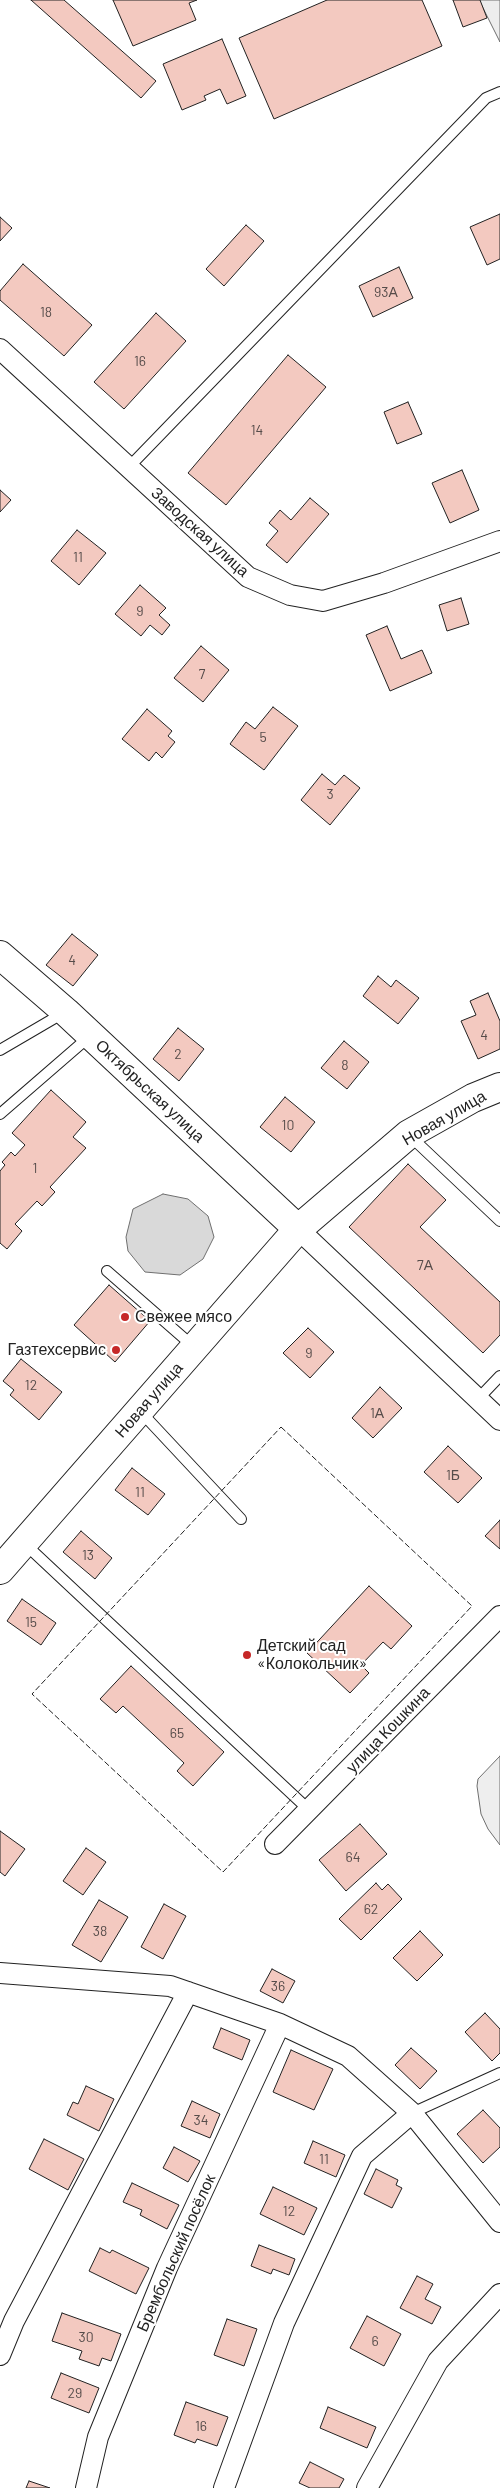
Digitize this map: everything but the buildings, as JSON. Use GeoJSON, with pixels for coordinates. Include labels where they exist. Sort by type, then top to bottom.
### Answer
{"type":"FeatureCollection","features":[{"type":"Feature","properties":{"kind":"street","name":"Заводская улица"},"geometry":{"type":"LineString","coordinates":[[0,349],[248,577],[290,595],[323,601],[384,583],[500,541]]}},
{"type":"Feature","properties":{"kind":"street","name":"Октябрьская улица"},"geometry":{"type":"LineString","coordinates":[[0,955],[66,1012],[298,1229]]}},
{"type":"Feature","properties":{"kind":"street","name":"Новая улица"},"geometry":{"type":"LineString","coordinates":[[0,1570],[298,1229],[409,1134],[473,1098],[500,1087]]}},
{"type":"Feature","properties":{"kind":"street"},"geometry":{"type":"LineString","coordinates":[[298,1229],[500,1420]]}},
{"type":"Feature","properties":{"kind":"street","name":"улица Кошкина"},"geometry":{"type":"LineString","coordinates":[[274,1844],[500,1616]]}},
{"type":"Feature","properties":{"kind":"street"},"geometry":{"type":"LineString","coordinates":[[0,1973],[170,1986],[280,2024],[348,2056],[412,2114],[500,2222]]}},
{"type":"Feature","properties":{"kind":"street"},"geometry":{"type":"LineString","coordinates":[[0,2355],[14,2321],[188,1992]]}},
{"type":"Feature","properties":{"kind":"street","name":"Брембольский посёлок"},"geometry":{"type":"LineString","coordinates":[[86,2488],[98,2436],[167,2268],[280,2024]]}},
{"type":"Feature","properties":{"kind":"street"},"geometry":{"type":"LineString","coordinates":[[224,2488],[284,2323],[362,2156],[412,2114]]}},
{"type":"Feature","properties":{"kind":"street"},"geometry":{"type":"LineString","coordinates":[[367,2488],[438,2361],[500,2294]]}},
{"type":"Feature","properties":{"kind":"lane"},"geometry":{"type":"LineString","coordinates":[[129,467],[486,98],[500,92]]}},
{"type":"Feature","properties":{"kind":"lane"},"geometry":{"type":"LineString","coordinates":[[0,1050],[66,1012]]}},
{"type":"Feature","properties":{"kind":"lane"},"geometry":{"type":"LineString","coordinates":[[0,1114],[90,1035]]}},
{"type":"Feature","properties":{"kind":"lane"},"geometry":{"type":"LineString","coordinates":[[409,1134],[500,1221]]}},
{"type":"Feature","properties":{"kind":"lane"},"geometry":{"type":"LineString","coordinates":[[107,1271],[194,1347]]}},
{"type":"Feature","properties":{"kind":"lane"},"geometry":{"type":"LineString","coordinates":[[478,1399],[500,1376]]}},
{"type":"Feature","properties":{"kind":"lane"},"geometry":{"type":"LineString","coordinates":[[139,1410],[240,1519]]}},
{"type":"Feature","properties":{"kind":"lane"},"geometry":{"type":"LineString","coordinates":[[24,1543],[309,1810]]}},
{"type":"Feature","properties":{"kind":"lane"},"geometry":{"type":"LineString","coordinates":[[412,2114],[500,2073]]}},
{"type":"Feature","properties":{"kind":"shaded area"},"geometry":{"type":"Polygon","coordinates":[[[479,0],[500,0],[500,42],[479,0]]]}},
{"type":"Feature","properties":{"kind":"shaded area"},"geometry":{"type":"Polygon","coordinates":[[[163,1194],[188,1199],[208,1216],[214,1237],[203,1259],[180,1275],[145,1272],[128,1251],[126,1237],[133,1209],[163,1194]]]}},
{"type":"Feature","properties":{"kind":"shaded area"},"geometry":{"type":"Polygon","coordinates":[[[500,1756],[500,1845],[488,1829],[481,1814],[477,1786],[478,1779],[500,1756]]]}},
{"type":"Feature","properties":{"kind":"fence"},"geometry":{"type":"LineString","coordinates":[[281,1427],[472,1606],[223,1872],[32,1694],[281,1427]]}},
{"type":"Feature","properties":{"kind":"place","name":"Свежее мясо"},"geometry":{"type":"Point","coordinates":[125,1317]}},
{"type":"Feature","properties":{"kind":"place","name":"Газтехсервис"},"geometry":{"type":"Point","coordinates":[116,1350]}},
{"type":"Feature","properties":{"kind":"place","name":"Детский сад «Колокольчик»"},"geometry":{"type":"Point","coordinates":[247,1655]}}]}
